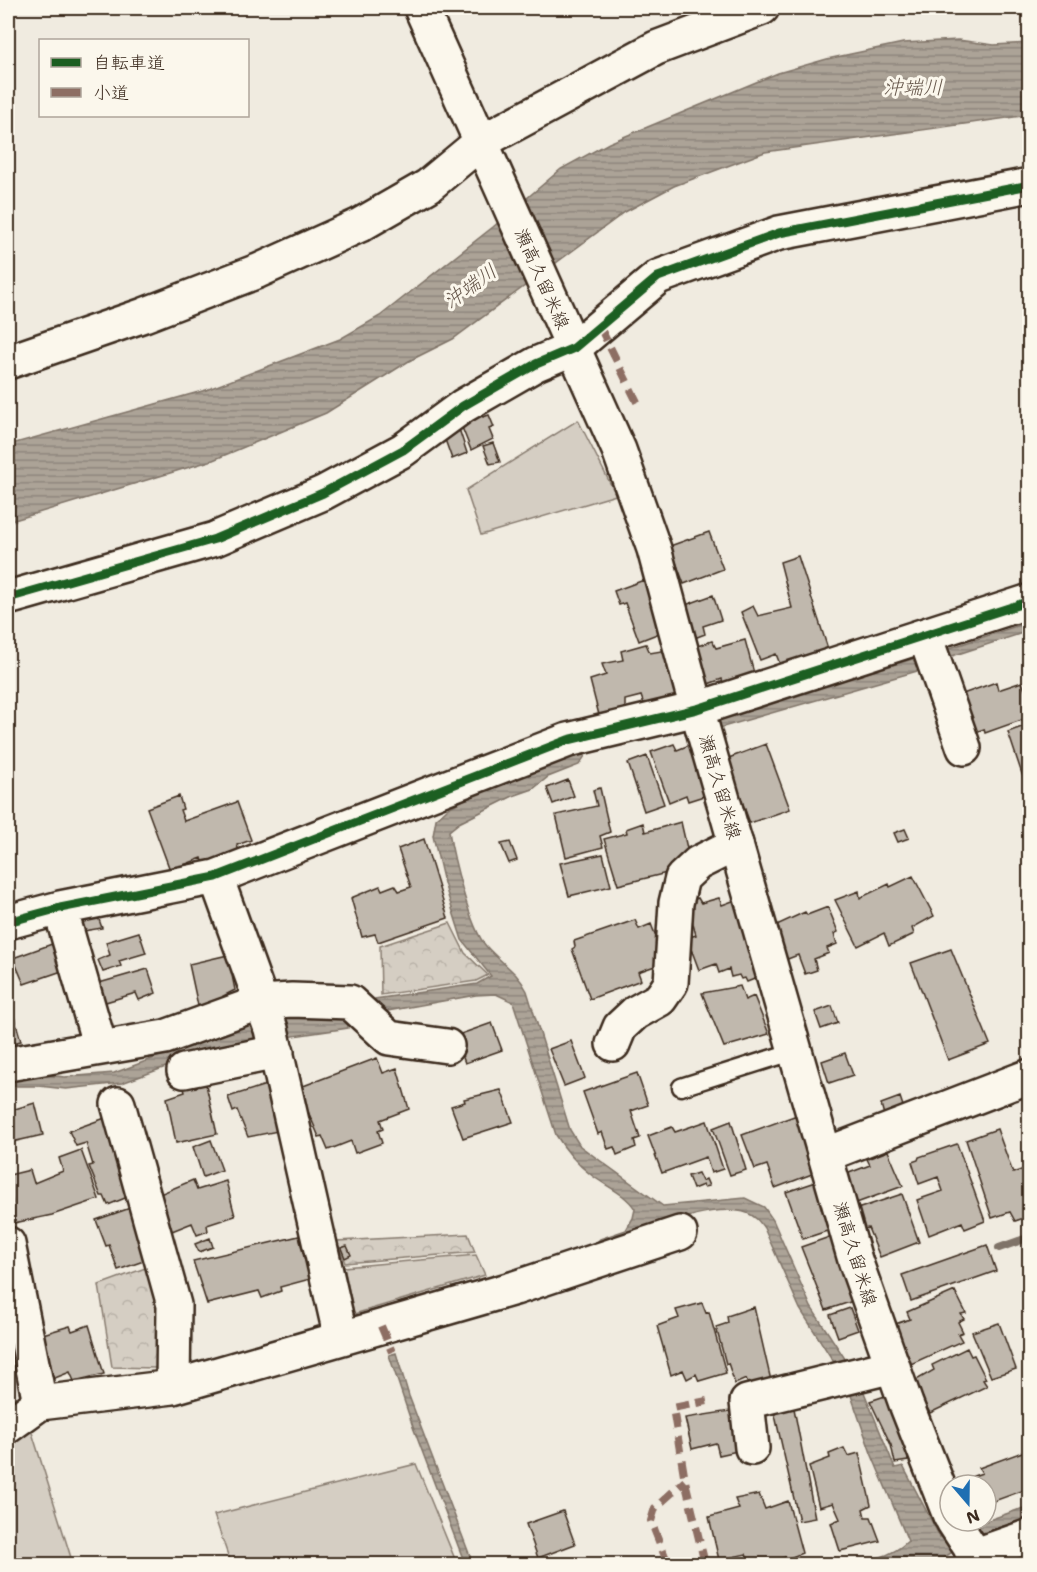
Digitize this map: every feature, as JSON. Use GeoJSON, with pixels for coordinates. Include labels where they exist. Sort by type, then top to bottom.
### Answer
{"type":"FeatureCollection","features":[{"type":"Feature","properties":{"kind":"street","name":"瀬高久留米線"},"geometry":{"type":"LineString","coordinates":[[421,8],[620,450],[654,549],[697,709],[855,1260],[938,1484]]}},
{"type":"Feature","properties":{"kind":"street"},"geometry":{"type":"LineString","coordinates":[[8,362],[144,315],[258,271],[360,225],[656,48],[762,8]]}},
{"type":"Feature","properties":{"kind":"street"},"geometry":{"type":"LineString","coordinates":[[8,598],[215,539],[312,497],[403,450],[463,406],[525,370],[658,277],[779,233],[1029,185]]}},
{"type":"Feature","properties":{"kind":"street"},"geometry":{"type":"LineString","coordinates":[[8,922],[60,908],[216,877],[568,740],[697,709],[1029,601]]}},
{"type":"Feature","properties":{"kind":"street"},"geometry":{"type":"LineString","coordinates":[[925,636],[964,748]]}},
{"type":"Feature","properties":{"kind":"street"},"geometry":{"type":"LineString","coordinates":[[613,1044],[620,1028],[635,1013],[660,999],[670,983],[676,903],[682,878],[698,862],[736,844]]}},
{"type":"Feature","properties":{"kind":"street"},"geometry":{"type":"LineString","coordinates":[[216,877],[277,1052],[341,1338]]}},
{"type":"Feature","properties":{"kind":"street"},"geometry":{"type":"LineString","coordinates":[[60,908],[100,1047]]}},
{"type":"Feature","properties":{"kind":"street"},"geometry":{"type":"LineString","coordinates":[[8,1064],[165,1037],[261,1002],[292,1000],[350,1002],[389,1038],[447,1046]]}},
{"type":"Feature","properties":{"kind":"street"},"geometry":{"type":"LineString","coordinates":[[184,1071],[277,1052]]}},
{"type":"Feature","properties":{"kind":"street"},"geometry":{"type":"LineString","coordinates":[[825,1155],[1029,1076]]}},
{"type":"Feature","properties":{"kind":"street"},"geometry":{"type":"LineString","coordinates":[[118,1104],[174,1305],[173,1387]]}},
{"type":"Feature","properties":{"kind":"street"},"geometry":{"type":"LineString","coordinates":[[8,1426],[40,1403],[173,1387],[515,1287],[680,1233]]}},
{"type":"Feature","properties":{"kind":"street"},"geometry":{"type":"LineString","coordinates":[[8,1244],[40,1403]]}},
{"type":"Feature","properties":{"kind":"street"},"geometry":{"type":"LineString","coordinates":[[752,1448],[747,1402],[893,1366]]}},
{"type":"Feature","properties":{"kind":"street"},"geometry":{"type":"LineString","coordinates":[[961,1533],[970,1547],[974,1560],[1029,1536]]}},
{"type":"Feature","properties":{"kind":"lane"},"geometry":{"type":"LineString","coordinates":[[681,1087],[795,1051]]}},
{"type":"Feature","properties":{"kind":"green space"},"geometry":{"type":"Polygon","coordinates":[[[578,420],[616,495],[481,535],[466,490],[578,420]]]}},
{"type":"Feature","properties":{"kind":"green space"},"geometry":{"type":"Polygon","coordinates":[[[450,923],[465,953],[488,975],[476,981],[381,995],[380,946],[450,923]]]}},
{"type":"Feature","properties":{"kind":"green space"},"geometry":{"type":"Polygon","coordinates":[[[468,1234],[475,1252],[345,1263],[337,1241],[468,1234]]]}},
{"type":"Feature","properties":{"kind":"green space"},"geometry":{"type":"Polygon","coordinates":[[[476,1255],[485,1275],[354,1314],[344,1267],[476,1255]]]}},
{"type":"Feature","properties":{"kind":"green space"},"geometry":{"type":"Polygon","coordinates":[[[148,1267],[165,1355],[155,1368],[112,1367],[99,1285],[148,1267]]]}},
{"type":"Feature","properties":{"kind":"green space"},"geometry":{"type":"Polygon","coordinates":[[[30,1426],[73,1564],[8,1564],[8,1440],[30,1426]]]}},
{"type":"Feature","properties":{"kind":"green space"},"geometry":{"type":"Polygon","coordinates":[[[416,1464],[457,1564],[231,1564],[214,1515],[416,1464]]]}},
{"type":"Feature","properties":{"kind":"water","name":"沖端川"},"geometry":{"type":"Polygon","coordinates":[[[958,40],[994,45],[1029,43],[1029,115],[765,152],[674,186],[625,212],[453,339],[409,361],[326,413],[213,460],[8,522],[8,445],[206,390],[340,339],[380,316],[493,227],[561,169],[609,143],[778,73],[827,59],[903,43],[958,40]]]}},
{"type":"Feature","properties":{"kind":"water"},"geometry":{"type":"Polygon","coordinates":[[[1029,622],[1029,631],[946,658],[944,650],[1029,622]]]}},
{"type":"Feature","properties":{"kind":"water"},"geometry":{"type":"Polygon","coordinates":[[[919,657],[921,670],[716,729],[717,719],[919,657]]]}},
{"type":"Feature","properties":{"kind":"water"},"geometry":{"type":"Polygon","coordinates":[[[579,751],[585,756],[579,765],[548,777],[533,789],[513,796],[459,823],[449,831],[463,892],[474,924],[486,946],[514,972],[527,991],[570,1130],[580,1146],[663,1206],[745,1198],[764,1207],[773,1220],[811,1307],[859,1380],[895,1468],[903,1466],[940,1537],[951,1533],[998,1533],[998,1517],[1029,1506],[1029,1523],[954,1551],[934,1564],[836,1564],[865,1561],[883,1556],[892,1553],[908,1541],[871,1453],[846,1381],[800,1309],[764,1228],[757,1219],[740,1211],[711,1212],[594,1245],[600,1239],[626,1230],[635,1209],[620,1194],[580,1166],[556,1135],[513,1002],[496,994],[476,995],[376,1013],[375,999],[477,984],[491,976],[462,940],[444,883],[433,836],[436,819],[448,808],[471,796],[579,751]]]}},
{"type":"Feature","properties":{"kind":"water"},"geometry":{"type":"Polygon","coordinates":[[[276,1010],[346,1011],[348,1028],[287,1037],[276,1010]]]}},
{"type":"Feature","properties":{"kind":"water"},"geometry":{"type":"Polygon","coordinates":[[[252,1017],[262,1042],[204,1053],[122,1083],[66,1089],[8,1086],[8,1072],[10,1071],[65,1077],[114,1073],[208,1038],[252,1017]]]}},
{"type":"Feature","properties":{"kind":"water"},"geometry":{"type":"Polygon","coordinates":[[[396,1353],[409,1396],[473,1564],[465,1564],[413,1427],[389,1355],[396,1353]]]}},
{"type":"Feature","properties":{"kind":"building"},"geometry":{"type":"Polygon","coordinates":[[[481,412],[483,417],[489,415],[494,427],[489,429],[493,439],[471,450],[459,420],[481,412]]]}},
{"type":"Feature","properties":{"kind":"building"},"geometry":{"type":"Polygon","coordinates":[[[459,429],[467,453],[452,459],[443,434],[459,429]]]}},
{"type":"Feature","properties":{"kind":"building"},"geometry":{"type":"Polygon","coordinates":[[[493,443],[500,462],[490,464],[483,446],[493,443]]]}},
{"type":"Feature","properties":{"kind":"building"},"geometry":{"type":"Polygon","coordinates":[[[709,532],[723,569],[684,584],[670,546],[709,532]]]}},
{"type":"Feature","properties":{"kind":"building"},"geometry":{"type":"Polygon","coordinates":[[[798,556],[829,652],[783,672],[776,654],[760,660],[741,612],[753,606],[758,616],[792,608],[780,562],[798,556]]]}},
{"type":"Feature","properties":{"kind":"building"},"geometry":{"type":"Polygon","coordinates":[[[644,580],[662,632],[639,641],[625,603],[619,605],[614,591],[644,580]]]}},
{"type":"Feature","properties":{"kind":"building"},"geometry":{"type":"Polygon","coordinates":[[[713,595],[721,620],[703,626],[705,634],[692,639],[680,607],[713,595]]]}},
{"type":"Feature","properties":{"kind":"building"},"geometry":{"type":"Polygon","coordinates":[[[745,640],[755,677],[724,688],[722,679],[708,684],[695,647],[712,641],[716,648],[745,640]]]}},
{"type":"Feature","properties":{"kind":"building"},"geometry":{"type":"Polygon","coordinates":[[[646,644],[650,653],[667,650],[684,697],[646,710],[641,696],[625,700],[625,708],[599,715],[590,680],[606,675],[602,664],[623,660],[621,651],[646,644]]]}},
{"type":"Feature","properties":{"kind":"building"},"geometry":{"type":"Polygon","coordinates":[[[996,682],[998,690],[1022,682],[1030,703],[1030,717],[985,733],[984,729],[973,733],[960,695],[996,682]]]}},
{"type":"Feature","properties":{"kind":"building"},"geometry":{"type":"Polygon","coordinates":[[[1030,724],[1030,798],[1008,732],[1030,724]]]}},
{"type":"Feature","properties":{"kind":"building"},"geometry":{"type":"Polygon","coordinates":[[[674,744],[677,750],[692,744],[710,794],[688,801],[686,795],[669,802],[651,752],[674,744]]]}},
{"type":"Feature","properties":{"kind":"building"},"geometry":{"type":"Polygon","coordinates":[[[766,744],[790,809],[750,823],[726,759],[766,744]]]}},
{"type":"Feature","properties":{"kind":"building"},"geometry":{"type":"Polygon","coordinates":[[[647,756],[664,804],[644,811],[628,763],[647,756]]]}},
{"type":"Feature","properties":{"kind":"building"},"geometry":{"type":"Polygon","coordinates":[[[568,780],[574,796],[553,804],[547,788],[568,780]]]}},
{"type":"Feature","properties":{"kind":"building"},"geometry":{"type":"Polygon","coordinates":[[[600,788],[610,832],[600,836],[603,847],[566,857],[556,815],[597,806],[593,790],[600,788]]]}},
{"type":"Feature","properties":{"kind":"building"},"geometry":{"type":"Polygon","coordinates":[[[179,796],[184,821],[237,802],[251,840],[237,845],[239,851],[204,864],[202,858],[170,870],[147,808],[179,796]]]}},
{"type":"Feature","properties":{"kind":"building"},"geometry":{"type":"Polygon","coordinates":[[[681,822],[689,857],[673,863],[675,871],[618,885],[604,839],[627,833],[626,829],[643,823],[645,832],[681,822]]]}},
{"type":"Feature","properties":{"kind":"building"},"geometry":{"type":"Polygon","coordinates":[[[905,829],[909,838],[898,842],[894,833],[905,829]]]}},
{"type":"Feature","properties":{"kind":"building"},"geometry":{"type":"Polygon","coordinates":[[[424,839],[448,918],[378,942],[375,934],[362,937],[351,898],[380,886],[382,890],[395,885],[399,891],[411,887],[398,849],[424,839]]]}},
{"type":"Feature","properties":{"kind":"building"},"geometry":{"type":"Polygon","coordinates":[[[510,842],[517,860],[509,863],[501,844],[510,842]]]}},
{"type":"Feature","properties":{"kind":"building"},"geometry":{"type":"Polygon","coordinates":[[[603,854],[611,886],[569,896],[560,863],[603,854]]]}},
{"type":"Feature","properties":{"kind":"building"},"geometry":{"type":"Polygon","coordinates":[[[913,876],[934,916],[912,928],[914,934],[889,946],[884,933],[858,946],[835,900],[859,891],[860,898],[889,884],[890,887],[913,876]]]}},
{"type":"Feature","properties":{"kind":"building"},"geometry":{"type":"Polygon","coordinates":[[[698,898],[701,903],[719,898],[722,905],[738,899],[756,956],[749,958],[757,978],[747,982],[739,975],[731,977],[729,969],[719,973],[716,964],[699,970],[687,938],[696,935],[687,902],[698,898]]]}},
{"type":"Feature","properties":{"kind":"building"},"geometry":{"type":"Polygon","coordinates":[[[828,907],[838,932],[834,934],[837,944],[827,948],[829,953],[814,959],[817,970],[805,974],[798,955],[785,960],[770,928],[805,912],[807,915],[828,907]]]}},
{"type":"Feature","properties":{"kind":"building"},"geometry":{"type":"Polygon","coordinates":[[[97,914],[102,928],[84,931],[80,920],[97,914]]]}},
{"type":"Feature","properties":{"kind":"building"},"geometry":{"type":"Polygon","coordinates":[[[635,920],[639,929],[651,924],[666,962],[638,972],[641,980],[590,999],[572,949],[575,947],[574,941],[635,920]]]}},
{"type":"Feature","properties":{"kind":"building"},"geometry":{"type":"Polygon","coordinates":[[[139,932],[146,953],[119,961],[121,966],[103,972],[98,960],[110,955],[106,942],[139,932]]]}},
{"type":"Feature","properties":{"kind":"building"},"geometry":{"type":"Polygon","coordinates":[[[52,944],[62,971],[24,984],[13,958],[52,944]]]}},
{"type":"Feature","properties":{"kind":"building"},"geometry":{"type":"Polygon","coordinates":[[[951,949],[990,1044],[948,1060],[911,963],[951,949]]]}},
{"type":"Feature","properties":{"kind":"building"},"geometry":{"type":"Polygon","coordinates":[[[228,955],[235,990],[223,996],[227,1007],[200,1015],[189,964],[228,955]]]}},
{"type":"Feature","properties":{"kind":"building"},"geometry":{"type":"Polygon","coordinates":[[[148,969],[156,993],[139,1000],[136,993],[99,1004],[92,985],[148,969]]]}},
{"type":"Feature","properties":{"kind":"building"},"geometry":{"type":"Polygon","coordinates":[[[740,986],[745,1000],[754,996],[769,1034],[724,1047],[702,993],[740,986]]]}},
{"type":"Feature","properties":{"kind":"building"},"geometry":{"type":"Polygon","coordinates":[[[11,1006],[21,1041],[8,1044],[8,1007],[11,1006]]]}},
{"type":"Feature","properties":{"kind":"building"},"geometry":{"type":"Polygon","coordinates":[[[832,1006],[838,1023],[821,1029],[815,1012],[832,1006]]]}},
{"type":"Feature","properties":{"kind":"building"},"geometry":{"type":"Polygon","coordinates":[[[492,1023],[502,1050],[465,1063],[455,1036],[492,1023]]]}},
{"type":"Feature","properties":{"kind":"building"},"geometry":{"type":"Polygon","coordinates":[[[571,1041],[585,1078],[564,1086],[549,1049],[571,1041]]]}},
{"type":"Feature","properties":{"kind":"building"},"geometry":{"type":"Polygon","coordinates":[[[845,1053],[853,1075],[829,1083],[822,1061],[845,1053]]]}},
{"type":"Feature","properties":{"kind":"building"},"geometry":{"type":"Polygon","coordinates":[[[377,1058],[383,1073],[397,1068],[409,1109],[380,1120],[383,1129],[378,1131],[382,1143],[355,1153],[351,1141],[328,1150],[322,1136],[319,1137],[298,1088],[377,1058]]]}},
{"type":"Feature","properties":{"kind":"building"},"geometry":{"type":"Polygon","coordinates":[[[637,1073],[648,1105],[631,1111],[640,1138],[634,1140],[636,1147],[617,1155],[614,1147],[608,1149],[602,1132],[598,1134],[583,1092],[637,1073]]]}},
{"type":"Feature","properties":{"kind":"building"},"geometry":{"type":"Polygon","coordinates":[[[205,1080],[217,1134],[176,1143],[167,1098],[185,1092],[183,1085],[205,1080]]]}},
{"type":"Feature","properties":{"kind":"building"},"geometry":{"type":"Polygon","coordinates":[[[266,1085],[278,1131],[248,1137],[237,1110],[233,1112],[228,1097],[266,1085]]]}},
{"type":"Feature","properties":{"kind":"building"},"geometry":{"type":"Polygon","coordinates":[[[501,1090],[513,1122],[463,1138],[451,1106],[465,1102],[464,1099],[501,1090]]]}},
{"type":"Feature","properties":{"kind":"building"},"geometry":{"type":"Polygon","coordinates":[[[900,1097],[905,1112],[885,1119],[881,1104],[900,1097]]]}},
{"type":"Feature","properties":{"kind":"building"},"geometry":{"type":"Polygon","coordinates":[[[35,1103],[43,1135],[12,1142],[8,1111],[35,1103]]]}},
{"type":"Feature","properties":{"kind":"building"},"geometry":{"type":"Polygon","coordinates":[[[797,1115],[820,1171],[775,1188],[767,1165],[755,1169],[742,1135],[797,1115]]]}},
{"type":"Feature","properties":{"kind":"building"},"geometry":{"type":"Polygon","coordinates":[[[108,1117],[135,1194],[108,1205],[104,1196],[101,1196],[89,1166],[93,1165],[86,1143],[76,1146],[69,1131],[108,1117]]]}},
{"type":"Feature","properties":{"kind":"building"},"geometry":{"type":"Polygon","coordinates":[[[707,1121],[723,1169],[711,1173],[706,1157],[662,1173],[648,1136],[672,1127],[675,1132],[707,1121]]]}},
{"type":"Feature","properties":{"kind":"building"},"geometry":{"type":"Polygon","coordinates":[[[731,1121],[746,1170],[730,1175],[713,1128],[731,1121]]]}},
{"type":"Feature","properties":{"kind":"building"},"geometry":{"type":"Polygon","coordinates":[[[997,1129],[1013,1173],[1024,1169],[1030,1184],[1030,1216],[1015,1221],[1010,1212],[992,1218],[966,1140],[997,1129]]]}},
{"type":"Feature","properties":{"kind":"building"},"geometry":{"type":"Polygon","coordinates":[[[211,1140],[222,1170],[203,1177],[193,1147],[211,1140]]]}},
{"type":"Feature","properties":{"kind":"building"},"geometry":{"type":"Polygon","coordinates":[[[957,1144],[985,1221],[965,1229],[962,1222],[929,1235],[917,1200],[943,1191],[938,1177],[919,1184],[912,1162],[918,1160],[919,1157],[957,1144]]]}},
{"type":"Feature","properties":{"kind":"building"},"geometry":{"type":"Polygon","coordinates":[[[81,1150],[99,1199],[52,1215],[14,1223],[9,1175],[30,1170],[34,1183],[63,1171],[59,1158],[81,1150]]]}},
{"type":"Feature","properties":{"kind":"building"},"geometry":{"type":"Polygon","coordinates":[[[888,1151],[903,1186],[851,1205],[841,1176],[870,1165],[867,1159],[888,1151]]]}},
{"type":"Feature","properties":{"kind":"building"},"geometry":{"type":"Polygon","coordinates":[[[698,1173],[702,1181],[706,1179],[709,1186],[704,1187],[703,1185],[693,1189],[688,1176],[698,1173]]]}},
{"type":"Feature","properties":{"kind":"building"},"geometry":{"type":"Polygon","coordinates":[[[193,1180],[197,1190],[226,1181],[235,1216],[207,1225],[208,1231],[197,1235],[192,1223],[172,1231],[163,1207],[155,1196],[193,1180]]]}},
{"type":"Feature","properties":{"kind":"building"},"geometry":{"type":"Polygon","coordinates":[[[819,1181],[836,1228],[803,1239],[786,1192],[819,1181]]]}},
{"type":"Feature","properties":{"kind":"building"},"geometry":{"type":"Polygon","coordinates":[[[902,1194],[919,1242],[880,1257],[868,1228],[861,1230],[854,1210],[902,1194]]]}},
{"type":"Feature","properties":{"kind":"building"},"geometry":{"type":"Polygon","coordinates":[[[136,1206],[152,1258],[118,1270],[109,1245],[106,1246],[96,1220],[136,1206]]]}},
{"type":"Feature","properties":{"kind":"building"},"geometry":{"type":"Polygon","coordinates":[[[835,1235],[856,1300],[826,1310],[801,1247],[835,1235]]]}},
{"type":"Feature","properties":{"kind":"building"},"geometry":{"type":"Polygon","coordinates":[[[299,1236],[310,1279],[280,1287],[281,1291],[262,1298],[259,1291],[207,1304],[193,1261],[299,1236]]]}},
{"type":"Feature","properties":{"kind":"building"},"geometry":{"type":"Polygon","coordinates":[[[210,1238],[213,1247],[199,1252],[195,1244],[210,1238]]]}},
{"type":"Feature","properties":{"kind":"building"},"geometry":{"type":"Polygon","coordinates":[[[987,1245],[996,1271],[911,1301],[902,1275],[987,1245]]]}},
{"type":"Feature","properties":{"kind":"building"},"geometry":{"type":"Polygon","coordinates":[[[347,1246],[351,1255],[345,1258],[341,1248],[347,1246]]]}},
{"type":"Feature","properties":{"kind":"building"},"geometry":{"type":"Polygon","coordinates":[[[955,1291],[966,1313],[961,1314],[964,1319],[958,1322],[963,1332],[958,1334],[962,1341],[902,1368],[892,1325],[910,1319],[907,1312],[955,1291]]]}},
{"type":"Feature","properties":{"kind":"building"},"geometry":{"type":"Polygon","coordinates":[[[702,1303],[706,1313],[709,1312],[726,1373],[699,1381],[696,1374],[687,1379],[683,1370],[671,1375],[657,1326],[679,1318],[676,1310],[702,1303]]]}},
{"type":"Feature","properties":{"kind":"building"},"geometry":{"type":"Polygon","coordinates":[[[754,1307],[772,1385],[751,1393],[746,1379],[735,1384],[728,1363],[726,1364],[716,1327],[728,1323],[727,1316],[754,1307]]]}},
{"type":"Feature","properties":{"kind":"building"},"geometry":{"type":"Polygon","coordinates":[[[850,1308],[858,1330],[838,1337],[830,1315],[850,1308]]]}},
{"type":"Feature","properties":{"kind":"building"},"geometry":{"type":"Polygon","coordinates":[[[999,1323],[1016,1369],[991,1377],[972,1332],[999,1323]]]}},
{"type":"Feature","properties":{"kind":"building"},"geometry":{"type":"Polygon","coordinates":[[[89,1325],[104,1374],[74,1381],[70,1372],[50,1380],[36,1336],[70,1326],[72,1331],[89,1325]]]}},
{"type":"Feature","properties":{"kind":"building"},"geometry":{"type":"Polygon","coordinates":[[[967,1348],[971,1356],[974,1355],[987,1386],[930,1413],[913,1382],[934,1370],[932,1365],[967,1348]]]}},
{"type":"Feature","properties":{"kind":"building"},"geometry":{"type":"Polygon","coordinates":[[[888,1395],[907,1436],[908,1461],[895,1463],[891,1445],[870,1401],[888,1395]]]}},
{"type":"Feature","properties":{"kind":"building"},"geometry":{"type":"Polygon","coordinates":[[[792,1398],[815,1518],[799,1521],[772,1402],[792,1398]]]}},
{"type":"Feature","properties":{"kind":"building"},"geometry":{"type":"Polygon","coordinates":[[[736,1410],[742,1450],[719,1455],[716,1443],[692,1449],[685,1418],[736,1410]]]}},
{"type":"Feature","properties":{"kind":"building"},"geometry":{"type":"Polygon","coordinates":[[[844,1448],[848,1456],[859,1453],[871,1505],[863,1509],[865,1517],[871,1517],[880,1541],[840,1551],[831,1523],[840,1519],[833,1503],[819,1507],[809,1466],[830,1458],[829,1454],[844,1448]]]}},
{"type":"Feature","properties":{"kind":"building"},"geometry":{"type":"Polygon","coordinates":[[[1025,1451],[1028,1458],[1030,1457],[1030,1488],[998,1500],[998,1473],[982,1473],[979,1468],[1025,1451]]]}},
{"type":"Feature","properties":{"kind":"building"},"geometry":{"type":"Polygon","coordinates":[[[759,1494],[765,1509],[788,1501],[802,1553],[766,1564],[750,1564],[746,1554],[719,1560],[709,1517],[739,1509],[735,1499],[759,1494]]]}},
{"type":"Feature","properties":{"kind":"building"},"geometry":{"type":"Polygon","coordinates":[[[563,1511],[575,1544],[538,1558],[526,1524],[563,1511]]]}},
{"type":"Feature","properties":{"kind":"building"},"geometry":{"type":"Polygon","coordinates":[[[1030,1551],[1030,1564],[993,1564],[1030,1551]]]}},
{"type":"Feature","properties":{"kind":"waterway"},"geometry":{"type":"LineString","coordinates":[[999,1248],[1030,1237]]}},
{"type":"Feature","properties":{"kind":"marked path"},"geometry":{"type":"LineString","coordinates":[[600,327],[639,406]]}},
{"type":"Feature","properties":{"kind":"marked path"},"geometry":{"type":"LineString","coordinates":[[381,1326],[392,1352]]}},
{"type":"Feature","properties":{"kind":"marked path"},"geometry":{"type":"LineString","coordinates":[[705,1564],[685,1481],[673,1408],[707,1401]]}},
{"type":"Feature","properties":{"kind":"marked path"},"geometry":{"type":"LineString","coordinates":[[668,1564],[651,1521],[655,1508],[685,1481]]}},
{"type":"Feature","properties":{"kind":"cycle path"},"geometry":{"type":"LineString","coordinates":[[8,598],[215,539],[323,493],[403,450],[463,406],[536,364],[574,348],[658,277],[779,233],[1030,185]]}},
{"type":"Feature","properties":{"kind":"cycle path"},"geometry":{"type":"LineString","coordinates":[[8,922],[60,908],[216,877],[568,740],[697,709],[1030,601]]}}]}
